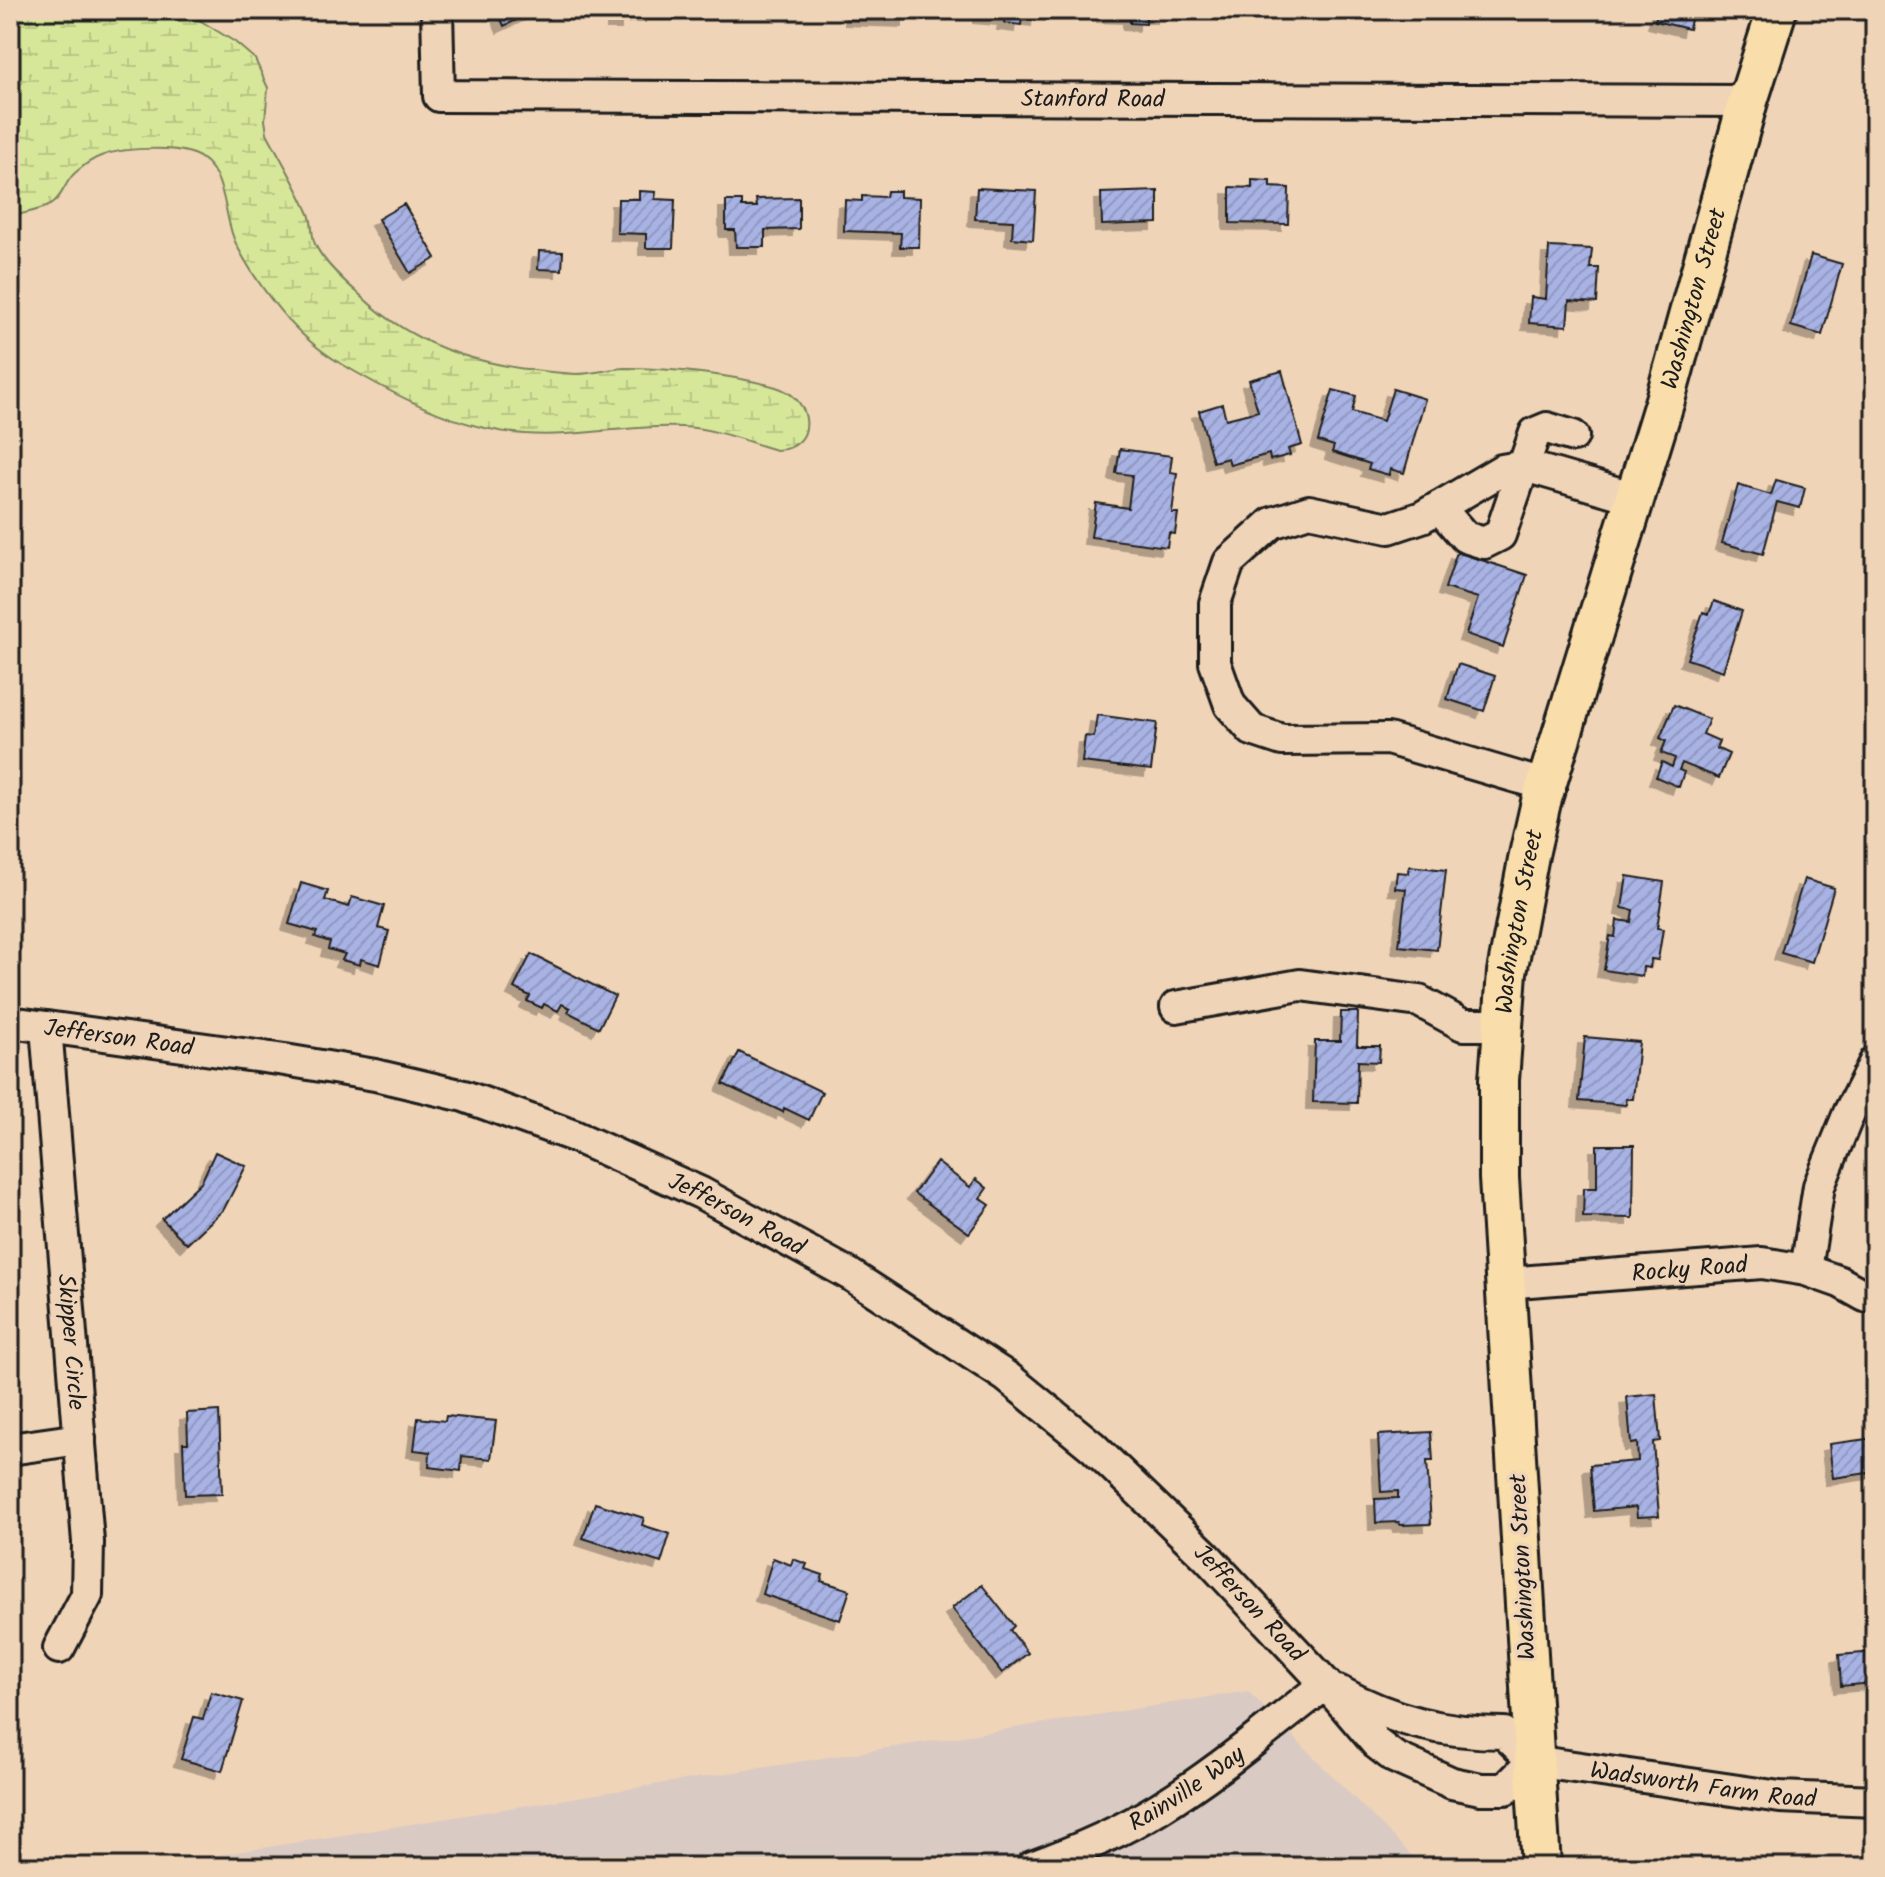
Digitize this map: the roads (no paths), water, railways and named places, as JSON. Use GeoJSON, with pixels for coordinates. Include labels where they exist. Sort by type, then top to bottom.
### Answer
{"type":"FeatureCollection","features":[{"type":"Feature","properties":{"kind":"main road","name":"Washington Street"},"geometry":{"type":"LineString","coordinates":[[1541,1867],[1499,1153],[1503,1025],[1516,915],[1547,786],[1635,498],[1748,101],[1777,10]]}},
{"type":"Feature","properties":{"kind":"street","name":"Stanford Road"},"geometry":{"type":"LineString","coordinates":[[437,10],[439,96],[1748,101]]}},
{"type":"Feature","properties":{"kind":"street"},"geometry":{"type":"LineString","coordinates":[[1439,507],[1465,537],[1484,543],[1500,535],[1535,433],[1547,428],[1573,436]]}},
{"type":"Feature","properties":{"kind":"street"},"geometry":{"type":"LineString","coordinates":[[1547,786],[1388,739],[1282,740],[1252,730],[1230,705],[1215,663],[1215,603],[1229,562],[1272,523],[1309,511],[1389,528],[1422,517],[1502,470],[1525,466],[1635,498]]}},
{"type":"Feature","properties":{"kind":"street"},"geometry":{"type":"LineString","coordinates":[[1176,1007],[1300,985],[1419,1001],[1463,1025],[1503,1025]]}},
{"type":"Feature","properties":{"kind":"street","name":"Jefferson Road"},"geometry":{"type":"LineString","coordinates":[[10,1022],[375,1075],[464,1096],[574,1136],[701,1193],[849,1274],[1007,1377],[1093,1447],[1206,1556],[1326,1684],[1377,1744],[1394,1757],[1442,1779],[1481,1789],[1505,1789],[1533,1761],[1504,1733],[1445,1730],[1419,1725],[1393,1717],[1326,1684]]}},
{"type":"Feature","properties":{"kind":"street","name":"Skipper Circle"},"geometry":{"type":"LineString","coordinates":[[46,1027],[88,1542],[87,1595],[59,1648]]}},
{"type":"Feature","properties":{"kind":"street"},"geometry":{"type":"LineString","coordinates":[[1806,1270],[1819,1186],[1849,1113],[1875,1062]]}},
{"type":"Feature","properties":{"kind":"street","name":"Rocky Road"},"geometry":{"type":"LineString","coordinates":[[1506,1283],[1762,1263],[1806,1270],[1840,1282],[1865,1296]]}},
{"type":"Feature","properties":{"kind":"street"},"geometry":{"type":"LineString","coordinates":[[10,1449],[80,1439]]}},
{"type":"Feature","properties":{"kind":"street","name":"Rainville Way"},"geometry":{"type":"LineString","coordinates":[[1032,1867],[1113,1834],[1159,1808],[1225,1763],[1326,1684]]}},
{"type":"Feature","properties":{"kind":"street","name":"Wadsworth Farm Road"},"geometry":{"type":"LineString","coordinates":[[1533,1761],[1780,1797],[1875,1801]]}}]}
